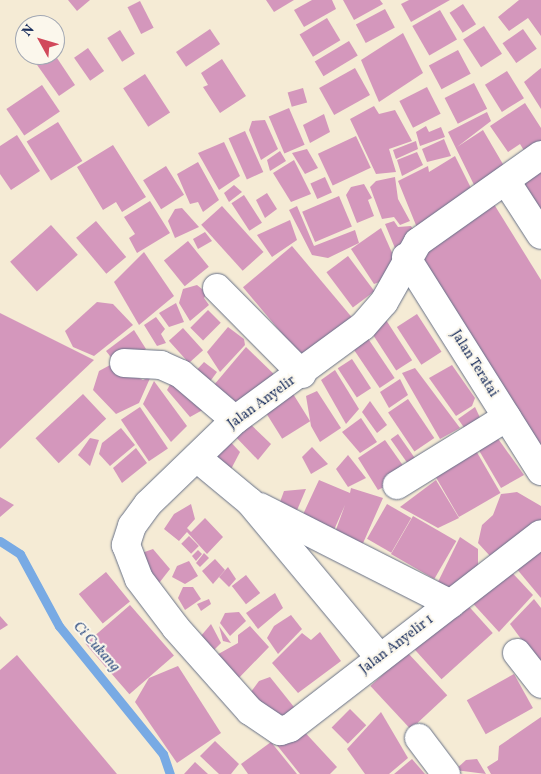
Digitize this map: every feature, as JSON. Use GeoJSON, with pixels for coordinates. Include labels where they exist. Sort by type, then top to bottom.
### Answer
{"type":"FeatureCollection","features":[{"type":"Feature","properties":{"kind":"street","name":"Jalan Anyelir"},"geometry":{"type":"LineString","coordinates":[[250,711],[176,628],[139,579],[128,557],[127,541],[132,526],[235,420],[302,374],[363,326],[384,302],[406,257],[418,242],[541,155]]}},
{"type":"Feature","properties":{"kind":"street"},"geometry":{"type":"LineString","coordinates":[[506,181],[541,235]]}},
{"type":"Feature","properties":{"kind":"street","name":"Jalan Teratai"},"geometry":{"type":"LineString","coordinates":[[406,257],[541,471]]}},
{"type":"Feature","properties":{"kind":"street"},"geometry":{"type":"LineString","coordinates":[[216,288],[302,374]]}},
{"type":"Feature","properties":{"kind":"street"},"geometry":{"type":"LineString","coordinates":[[124,363],[161,365],[181,374],[235,420]]}},
{"type":"Feature","properties":{"kind":"street"},"geometry":{"type":"LineString","coordinates":[[397,486],[507,417]]}},
{"type":"Feature","properties":{"kind":"street"},"geometry":{"type":"LineString","coordinates":[[197,458],[250,502],[380,658]]}},
{"type":"Feature","properties":{"kind":"street"},"geometry":{"type":"LineString","coordinates":[[250,502],[451,604]]}},
{"type":"Feature","properties":{"kind":"street","name":"Jalan Anyelir 1"},"geometry":{"type":"LineString","coordinates":[[250,711],[276,730],[285,730],[541,534]]}},
{"type":"Feature","properties":{"kind":"street"},"geometry":{"type":"LineString","coordinates":[[517,652],[541,684]]}},
{"type":"Feature","properties":{"kind":"street"},"geometry":{"type":"LineString","coordinates":[[419,738],[446,774]]}},
{"type":"Feature","properties":{"kind":"building"},"geometry":{"type":"Polygon","coordinates":[[[68,0],[90,0],[77,11],[68,0]]]}},
{"type":"Feature","properties":{"kind":"building"},"geometry":{"type":"Polygon","coordinates":[[[266,0],[294,0],[274,12],[266,0]]]}},
{"type":"Feature","properties":{"kind":"building"},"geometry":{"type":"Polygon","coordinates":[[[312,0],[332,0],[336,9],[304,27],[294,10],[312,0]]]}},
{"type":"Feature","properties":{"kind":"building"},"geometry":{"type":"Polygon","coordinates":[[[343,0],[380,0],[383,4],[354,20],[343,0]]]}},
{"type":"Feature","properties":{"kind":"building"},"geometry":{"type":"Polygon","coordinates":[[[409,0],[450,0],[411,22],[401,4],[409,0]]]}},
{"type":"Feature","properties":{"kind":"building"},"geometry":{"type":"Polygon","coordinates":[[[519,0],[541,0],[541,36],[528,18],[509,31],[498,17],[519,0]]]}},
{"type":"Feature","properties":{"kind":"building"},"geometry":{"type":"Polygon","coordinates":[[[140,1],[154,28],[141,34],[128,7],[140,1]]]}},
{"type":"Feature","properties":{"kind":"building"},"geometry":{"type":"Polygon","coordinates":[[[463,4],[476,24],[463,33],[450,13],[463,4]]]}},
{"type":"Feature","properties":{"kind":"building"},"geometry":{"type":"Polygon","coordinates":[[[385,9],[395,28],[366,43],[356,24],[385,9]]]}},
{"type":"Feature","properties":{"kind":"building"},"geometry":{"type":"Polygon","coordinates":[[[440,10],[457,39],[429,55],[412,26],[440,10]]]}},
{"type":"Feature","properties":{"kind":"building"},"geometry":{"type":"Polygon","coordinates":[[[327,18],[340,40],[313,57],[300,34],[327,18]]]}},
{"type":"Feature","properties":{"kind":"building"},"geometry":{"type":"Polygon","coordinates":[[[484,26],[502,54],[481,67],[463,40],[484,26]]]}},
{"type":"Feature","properties":{"kind":"building"},"geometry":{"type":"Polygon","coordinates":[[[210,29],[220,44],[186,67],[176,52],[210,29]]]}},
{"type":"Feature","properties":{"kind":"building"},"geometry":{"type":"Polygon","coordinates":[[[523,29],[537,49],[516,63],[503,43],[523,29]]]}},
{"type":"Feature","properties":{"kind":"building"},"geometry":{"type":"Polygon","coordinates":[[[120,30],[135,54],[122,62],[107,38],[120,30]]]}},
{"type":"Feature","properties":{"kind":"building"},"geometry":{"type":"Polygon","coordinates":[[[403,33],[423,73],[379,102],[361,60],[403,33]]]}},
{"type":"Feature","properties":{"kind":"building"},"geometry":{"type":"Polygon","coordinates":[[[349,41],[358,56],[323,76],[315,62],[349,41]]]}},
{"type":"Feature","properties":{"kind":"building"},"geometry":{"type":"Polygon","coordinates":[[[88,48],[104,71],[90,81],[74,58],[88,48]]]}},
{"type":"Feature","properties":{"kind":"building"},"geometry":{"type":"Polygon","coordinates":[[[458,50],[471,74],[442,89],[429,65],[458,50]]]}},
{"type":"Feature","properties":{"kind":"building"},"geometry":{"type":"Polygon","coordinates":[[[222,59],[246,96],[220,113],[203,87],[208,85],[201,73],[222,59]]]}},
{"type":"Feature","properties":{"kind":"building"},"geometry":{"type":"Polygon","coordinates":[[[37,65],[62,65],[75,85],[59,96],[37,65]]]}},
{"type":"Feature","properties":{"kind":"building"},"geometry":{"type":"Polygon","coordinates":[[[355,68],[370,95],[334,115],[319,88],[355,68]]]}},
{"type":"Feature","properties":{"kind":"building"},"geometry":{"type":"Polygon","coordinates":[[[541,68],[541,109],[524,82],[541,68]]]}},
{"type":"Feature","properties":{"kind":"building"},"geometry":{"type":"Polygon","coordinates":[[[507,71],[524,98],[502,112],[485,85],[507,71]]]}},
{"type":"Feature","properties":{"kind":"building"},"geometry":{"type":"Polygon","coordinates":[[[145,74],[170,113],[148,127],[123,88],[145,74]]]}},
{"type":"Feature","properties":{"kind":"building"},"geometry":{"type":"Polygon","coordinates":[[[474,83],[487,109],[458,124],[445,98],[474,83]]]}},
{"type":"Feature","properties":{"kind":"building"},"geometry":{"type":"Polygon","coordinates":[[[42,85],[60,112],[24,136],[6,109],[42,85]]]}},
{"type":"Feature","properties":{"kind":"building"},"geometry":{"type":"Polygon","coordinates":[[[427,87],[441,114],[413,128],[399,101],[427,87]]]}},
{"type":"Feature","properties":{"kind":"building"},"geometry":{"type":"Polygon","coordinates":[[[303,88],[307,102],[292,107],[288,92],[303,88]]]}},
{"type":"Feature","properties":{"kind":"building"},"geometry":{"type":"Polygon","coordinates":[[[525,103],[541,128],[541,149],[528,157],[520,144],[508,152],[490,126],[525,103]]]}},
{"type":"Feature","properties":{"kind":"building"},"geometry":{"type":"Polygon","coordinates":[[[374,106],[379,114],[395,110],[412,141],[389,149],[396,172],[376,174],[350,119],[374,106]]]}},
{"type":"Feature","properties":{"kind":"building"},"geometry":{"type":"Polygon","coordinates":[[[289,108],[305,145],[284,153],[269,117],[289,108]]]}},
{"type":"Feature","properties":{"kind":"building"},"geometry":{"type":"Polygon","coordinates":[[[487,112],[491,121],[457,147],[483,130],[507,171],[477,191],[448,132],[487,112]]]}},
{"type":"Feature","properties":{"kind":"building"},"geometry":{"type":"Polygon","coordinates":[[[324,114],[330,132],[310,143],[303,125],[324,114]]]}},
{"type":"Feature","properties":{"kind":"building"},"geometry":{"type":"Polygon","coordinates":[[[265,120],[278,149],[261,160],[249,130],[252,121],[265,120]]]}},
{"type":"Feature","properties":{"kind":"building"},"geometry":{"type":"Polygon","coordinates":[[[58,122],[82,161],[51,181],[27,142],[58,122]]]}},
{"type":"Feature","properties":{"kind":"building"},"geometry":{"type":"Polygon","coordinates":[[[426,126],[429,132],[441,127],[445,137],[420,146],[416,132],[426,126]]]}},
{"type":"Feature","properties":{"kind":"building"},"geometry":{"type":"Polygon","coordinates":[[[245,131],[263,172],[247,179],[229,138],[245,131]]]}},
{"type":"Feature","properties":{"kind":"building"},"geometry":{"type":"Polygon","coordinates":[[[17,135],[40,171],[11,190],[0,174],[0,146],[17,135]]]}},
{"type":"Feature","properties":{"kind":"building"},"geometry":{"type":"Polygon","coordinates":[[[356,136],[371,168],[333,185],[318,154],[356,136]]]}},
{"type":"Feature","properties":{"kind":"building"},"geometry":{"type":"Polygon","coordinates":[[[444,139],[451,156],[427,162],[422,149],[444,139]]]}},
{"type":"Feature","properties":{"kind":"building"},"geometry":{"type":"Polygon","coordinates":[[[416,141],[418,149],[396,159],[393,150],[416,141]]]}},
{"type":"Feature","properties":{"kind":"building"},"geometry":{"type":"Polygon","coordinates":[[[224,142],[240,176],[219,190],[198,153],[224,142]]]}},
{"type":"Feature","properties":{"kind":"building"},"geometry":{"type":"Polygon","coordinates":[[[113,145],[146,197],[122,212],[116,202],[103,210],[77,167],[113,145]]]}},
{"type":"Feature","properties":{"kind":"building"},"geometry":{"type":"Polygon","coordinates":[[[307,149],[318,168],[305,174],[292,153],[307,149]]]}},
{"type":"Feature","properties":{"kind":"building"},"geometry":{"type":"Polygon","coordinates":[[[280,151],[286,161],[270,171],[267,160],[280,151]]]}},
{"type":"Feature","properties":{"kind":"building"},"geometry":{"type":"Polygon","coordinates":[[[417,152],[423,165],[402,176],[397,160],[417,152]]]}},
{"type":"Feature","properties":{"kind":"building"},"geometry":{"type":"Polygon","coordinates":[[[455,156],[474,194],[420,235],[398,181],[428,166],[429,172],[455,156]]]}},
{"type":"Feature","properties":{"kind":"building"},"geometry":{"type":"Polygon","coordinates":[[[294,160],[311,194],[291,202],[273,173],[294,160]]]}},
{"type":"Feature","properties":{"kind":"building"},"geometry":{"type":"Polygon","coordinates":[[[541,160],[541,212],[518,175],[541,160]]]}},
{"type":"Feature","properties":{"kind":"building"},"geometry":{"type":"Polygon","coordinates":[[[198,162],[219,200],[203,212],[198,202],[190,204],[177,174],[198,162]]]}},
{"type":"Feature","properties":{"kind":"building"},"geometry":{"type":"Polygon","coordinates":[[[166,166],[184,195],[161,209],[143,180],[166,166]]]}},
{"type":"Feature","properties":{"kind":"building"},"geometry":{"type":"Polygon","coordinates":[[[325,177],[332,193],[317,199],[310,184],[325,177]]]}},
{"type":"Feature","properties":{"kind":"building"},"geometry":{"type":"Polygon","coordinates":[[[395,177],[398,199],[410,221],[400,225],[394,217],[382,219],[370,187],[376,181],[395,177]]]}},
{"type":"Feature","properties":{"kind":"building"},"geometry":{"type":"Polygon","coordinates":[[[364,184],[372,198],[368,200],[374,216],[357,223],[346,195],[351,187],[364,184]]]}},
{"type":"Feature","properties":{"kind":"building"},"geometry":{"type":"Polygon","coordinates":[[[234,185],[242,192],[229,202],[224,193],[234,185]]]}},
{"type":"Feature","properties":{"kind":"building"},"geometry":{"type":"Polygon","coordinates":[[[267,193],[277,209],[265,218],[256,200],[267,193]]]}},
{"type":"Feature","properties":{"kind":"building"},"geometry":{"type":"Polygon","coordinates":[[[244,195],[262,223],[249,231],[231,203],[244,195]]]}},
{"type":"Feature","properties":{"kind":"building"},"geometry":{"type":"Polygon","coordinates":[[[339,196],[352,226],[315,242],[302,212],[339,196]]]}},
{"type":"Feature","properties":{"kind":"building"},"geometry":{"type":"Polygon","coordinates":[[[150,201],[170,233],[137,253],[129,238],[135,234],[124,217],[150,201]]]}},
{"type":"Feature","properties":{"kind":"building"},"geometry":{"type":"Polygon","coordinates":[[[492,201],[541,280],[541,459],[412,250],[492,201]]]}},
{"type":"Feature","properties":{"kind":"building"},"geometry":{"type":"Polygon","coordinates":[[[222,206],[263,252],[243,271],[201,225],[222,206]]]}},
{"type":"Feature","properties":{"kind":"building"},"geometry":{"type":"Polygon","coordinates":[[[297,206],[314,246],[355,230],[359,243],[328,258],[312,255],[289,210],[297,206]]]}},
{"type":"Feature","properties":{"kind":"building"},"geometry":{"type":"Polygon","coordinates":[[[182,208],[199,227],[175,238],[168,221],[175,209],[182,208]]]}},
{"type":"Feature","properties":{"kind":"building"},"geometry":{"type":"Polygon","coordinates":[[[290,220],[297,240],[272,257],[257,235],[290,220]]]}},
{"type":"Feature","properties":{"kind":"building"},"geometry":{"type":"Polygon","coordinates":[[[96,221],[126,257],[106,274],[76,238],[96,221]]]}},
{"type":"Feature","properties":{"kind":"building"},"geometry":{"type":"Polygon","coordinates":[[[394,221],[398,227],[411,226],[418,237],[397,253],[385,224],[394,221]]]}},
{"type":"Feature","properties":{"kind":"building"},"geometry":{"type":"Polygon","coordinates":[[[51,225],[78,255],[37,292],[10,262],[51,225]]]}},
{"type":"Feature","properties":{"kind":"building"},"geometry":{"type":"Polygon","coordinates":[[[381,228],[393,255],[396,276],[374,284],[351,249],[381,228]]]}},
{"type":"Feature","properties":{"kind":"building"},"geometry":{"type":"Polygon","coordinates":[[[205,232],[212,241],[198,249],[193,239],[205,232]]]}},
{"type":"Feature","properties":{"kind":"building"},"geometry":{"type":"Polygon","coordinates":[[[188,241],[209,267],[185,286],[164,261],[188,241]]]}},
{"type":"Feature","properties":{"kind":"building"},"geometry":{"type":"Polygon","coordinates":[[[292,246],[352,318],[303,359],[243,287],[292,246]]]}},
{"type":"Feature","properties":{"kind":"building"},"geometry":{"type":"Polygon","coordinates":[[[144,252],[174,296],[139,325],[114,282],[144,252]]]}},
{"type":"Feature","properties":{"kind":"building"},"geometry":{"type":"Polygon","coordinates":[[[348,256],[374,291],[353,307],[326,272],[348,256]]]}},
{"type":"Feature","properties":{"kind":"building"},"geometry":{"type":"Polygon","coordinates":[[[197,285],[207,293],[204,298],[209,305],[190,321],[179,303],[183,289],[197,285]]]}},
{"type":"Feature","properties":{"kind":"building"},"geometry":{"type":"Polygon","coordinates":[[[97,302],[113,304],[133,325],[94,356],[73,347],[65,331],[97,302]]]}},
{"type":"Feature","properties":{"kind":"building"},"geometry":{"type":"Polygon","coordinates":[[[176,303],[184,322],[169,327],[159,313],[176,303]]]}},
{"type":"Feature","properties":{"kind":"building"},"geometry":{"type":"Polygon","coordinates":[[[208,310],[221,323],[203,340],[190,328],[208,310]]]}},
{"type":"Feature","properties":{"kind":"building"},"geometry":{"type":"Polygon","coordinates":[[[0,313],[94,360],[0,449],[0,313]]]}},
{"type":"Feature","properties":{"kind":"building"},"geometry":{"type":"Polygon","coordinates":[[[417,314],[442,352],[421,365],[397,327],[417,314]]]}},
{"type":"Feature","properties":{"kind":"building"},"geometry":{"type":"Polygon","coordinates":[[[156,317],[165,329],[161,334],[166,343],[157,346],[144,325],[156,317]]]}},
{"type":"Feature","properties":{"kind":"building"},"geometry":{"type":"Polygon","coordinates":[[[386,320],[412,360],[396,371],[370,330],[386,320]]]}},
{"type":"Feature","properties":{"kind":"building"},"geometry":{"type":"Polygon","coordinates":[[[228,327],[244,339],[245,345],[220,372],[207,352],[228,327]]]}},
{"type":"Feature","properties":{"kind":"building"},"geometry":{"type":"Polygon","coordinates":[[[183,328],[203,350],[189,363],[169,341],[183,328]]]}},
{"type":"Feature","properties":{"kind":"building"},"geometry":{"type":"Polygon","coordinates":[[[134,330],[146,349],[117,365],[106,351],[134,330]]]}},
{"type":"Feature","properties":{"kind":"building"},"geometry":{"type":"Polygon","coordinates":[[[365,334],[395,378],[380,388],[350,344],[365,334]]]}},
{"type":"Feature","properties":{"kind":"building"},"geometry":{"type":"Polygon","coordinates":[[[246,347],[281,381],[243,411],[208,392],[246,347]]]}},
{"type":"Feature","properties":{"kind":"building"},"geometry":{"type":"Polygon","coordinates":[[[352,359],[371,388],[357,398],[338,368],[352,359]]]}},
{"type":"Feature","properties":{"kind":"building"},"geometry":{"type":"Polygon","coordinates":[[[204,362],[217,372],[206,387],[193,374],[204,362]]]}},
{"type":"Feature","properties":{"kind":"building"},"geometry":{"type":"Polygon","coordinates":[[[112,364],[143,380],[151,376],[139,403],[116,414],[93,390],[99,371],[112,364]]]}},
{"type":"Feature","properties":{"kind":"building"},"geometry":{"type":"Polygon","coordinates":[[[452,365],[475,398],[472,406],[456,416],[429,378],[452,365]]]}},
{"type":"Feature","properties":{"kind":"building"},"geometry":{"type":"Polygon","coordinates":[[[415,368],[460,428],[440,439],[402,373],[415,368]]]}},
{"type":"Feature","properties":{"kind":"building"},"geometry":{"type":"Polygon","coordinates":[[[335,370],[359,409],[346,424],[321,380],[335,370]]]}},
{"type":"Feature","properties":{"kind":"building"},"geometry":{"type":"Polygon","coordinates":[[[400,379],[408,395],[389,408],[380,392],[400,379]]]}},
{"type":"Feature","properties":{"kind":"building"},"geometry":{"type":"Polygon","coordinates":[[[154,381],[187,426],[171,442],[143,404],[154,381]]]}},
{"type":"Feature","properties":{"kind":"building"},"geometry":{"type":"Polygon","coordinates":[[[172,381],[208,407],[190,417],[167,390],[172,381]]]}},
{"type":"Feature","properties":{"kind":"building"},"geometry":{"type":"Polygon","coordinates":[[[290,389],[310,421],[282,439],[262,406],[290,389]]]}},
{"type":"Feature","properties":{"kind":"building"},"geometry":{"type":"Polygon","coordinates":[[[317,391],[341,428],[320,442],[311,426],[306,396],[317,391]]]}},
{"type":"Feature","properties":{"kind":"building"},"geometry":{"type":"Polygon","coordinates":[[[83,394],[106,419],[59,463],[35,438],[83,394]]]}},
{"type":"Feature","properties":{"kind":"building"},"geometry":{"type":"Polygon","coordinates":[[[408,399],[434,438],[414,451],[388,412],[408,399]]]}},
{"type":"Feature","properties":{"kind":"building"},"geometry":{"type":"Polygon","coordinates":[[[370,401],[387,425],[377,433],[362,412],[370,401]]]}},
{"type":"Feature","properties":{"kind":"building"},"geometry":{"type":"Polygon","coordinates":[[[140,407],[168,448],[149,461],[121,420],[140,407]]]}},
{"type":"Feature","properties":{"kind":"building"},"geometry":{"type":"Polygon","coordinates":[[[475,407],[483,424],[470,436],[458,419],[475,407]]]}},
{"type":"Feature","properties":{"kind":"building"},"geometry":{"type":"Polygon","coordinates":[[[361,418],[377,442],[360,453],[342,432],[361,418]]]}},
{"type":"Feature","properties":{"kind":"building"},"geometry":{"type":"Polygon","coordinates":[[[246,420],[271,444],[258,460],[231,432],[246,420]]]}},
{"type":"Feature","properties":{"kind":"building"},"geometry":{"type":"Polygon","coordinates":[[[121,428],[135,445],[110,466],[99,454],[102,443],[121,428]]]}},
{"type":"Feature","properties":{"kind":"building"},"geometry":{"type":"Polygon","coordinates":[[[494,433],[524,475],[501,488],[477,447],[494,433]]]}},
{"type":"Feature","properties":{"kind":"building"},"geometry":{"type":"Polygon","coordinates":[[[398,434],[420,466],[413,471],[391,439],[398,434]]]}},
{"type":"Feature","properties":{"kind":"building"},"geometry":{"type":"Polygon","coordinates":[[[225,436],[240,452],[229,473],[209,452],[225,436]]]}},
{"type":"Feature","properties":{"kind":"building"},"geometry":{"type":"Polygon","coordinates":[[[90,438],[99,440],[90,466],[78,455],[90,438]]]}},
{"type":"Feature","properties":{"kind":"building"},"geometry":{"type":"Polygon","coordinates":[[[385,440],[409,474],[378,490],[358,458],[385,440]]]}},
{"type":"Feature","properties":{"kind":"building"},"geometry":{"type":"Polygon","coordinates":[[[471,442],[500,493],[459,517],[429,466],[471,442]]]}},
{"type":"Feature","properties":{"kind":"building"},"geometry":{"type":"Polygon","coordinates":[[[312,447],[328,464],[311,474],[302,457],[312,447]]]}},
{"type":"Feature","properties":{"kind":"building"},"geometry":{"type":"Polygon","coordinates":[[[136,448],[147,463],[122,483],[113,468],[136,448]]]}},
{"type":"Feature","properties":{"kind":"building"},"geometry":{"type":"Polygon","coordinates":[[[348,455],[366,478],[348,487],[336,469],[348,455]]]}},
{"type":"Feature","properties":{"kind":"building"},"geometry":{"type":"Polygon","coordinates":[[[319,480],[350,493],[351,488],[383,498],[360,550],[333,538],[345,505],[330,539],[299,523],[319,480]]]}},
{"type":"Feature","properties":{"kind":"building"},"geometry":{"type":"Polygon","coordinates":[[[436,480],[459,518],[438,528],[400,507],[436,480]]]}},
{"type":"Feature","properties":{"kind":"building"},"geometry":{"type":"Polygon","coordinates":[[[306,489],[295,515],[280,502],[284,491],[306,489]]]}},
{"type":"Feature","properties":{"kind":"building"},"geometry":{"type":"Polygon","coordinates":[[[517,492],[541,506],[541,521],[490,556],[478,543],[482,525],[493,515],[501,494],[517,492]]]}},
{"type":"Feature","properties":{"kind":"building"},"geometry":{"type":"Polygon","coordinates":[[[0,497],[14,505],[0,517],[0,497]]]}},
{"type":"Feature","properties":{"kind":"building"},"geometry":{"type":"Polygon","coordinates":[[[191,504],[195,519],[187,528],[191,532],[205,518],[223,537],[207,554],[187,532],[179,541],[164,529],[174,514],[191,504]]]}},
{"type":"Feature","properties":{"kind":"building"},"geometry":{"type":"Polygon","coordinates":[[[387,504],[411,518],[391,553],[367,539],[387,504]]]}},
{"type":"Feature","properties":{"kind":"building"},"geometry":{"type":"Polygon","coordinates":[[[413,516],[456,541],[434,579],[391,554],[413,516]]]}},
{"type":"Feature","properties":{"kind":"building"},"geometry":{"type":"Polygon","coordinates":[[[189,536],[199,546],[191,554],[181,544],[189,536]]]}},
{"type":"Feature","properties":{"kind":"building"},"geometry":{"type":"Polygon","coordinates":[[[460,537],[478,549],[478,575],[449,597],[435,588],[460,537]]]}},
{"type":"Feature","properties":{"kind":"building"},"geometry":{"type":"Polygon","coordinates":[[[541,539],[541,598],[511,562],[541,539]]]}},
{"type":"Feature","properties":{"kind":"building"},"geometry":{"type":"Polygon","coordinates":[[[153,549],[170,569],[156,587],[139,554],[153,549]]]}},
{"type":"Feature","properties":{"kind":"building"},"geometry":{"type":"Polygon","coordinates":[[[198,550],[202,554],[196,561],[192,556],[198,550]]]}},
{"type":"Feature","properties":{"kind":"building"},"geometry":{"type":"Polygon","coordinates":[[[204,553],[209,558],[200,567],[196,563],[204,553]]]}},
{"type":"Feature","properties":{"kind":"building"},"geometry":{"type":"Polygon","coordinates":[[[215,559],[225,570],[213,584],[202,571],[215,559]]]}},
{"type":"Feature","properties":{"kind":"building"},"geometry":{"type":"Polygon","coordinates":[[[189,561],[198,576],[185,584],[172,577],[177,566],[189,561]]]}},
{"type":"Feature","properties":{"kind":"building"},"geometry":{"type":"Polygon","coordinates":[[[506,566],[533,595],[499,632],[467,597],[506,566]]]}},
{"type":"Feature","properties":{"kind":"building"},"geometry":{"type":"Polygon","coordinates":[[[228,567],[236,579],[229,587],[219,577],[228,567]]]}},
{"type":"Feature","properties":{"kind":"building"},"geometry":{"type":"Polygon","coordinates":[[[106,572],[130,602],[103,624],[79,594],[106,572]]]}},
{"type":"Feature","properties":{"kind":"building"},"geometry":{"type":"Polygon","coordinates":[[[246,575],[260,593],[246,604],[232,586],[246,575]]]}},
{"type":"Feature","properties":{"kind":"building"},"geometry":{"type":"Polygon","coordinates":[[[183,587],[193,587],[201,599],[185,610],[178,598],[183,587]]]}},
{"type":"Feature","properties":{"kind":"building"},"geometry":{"type":"Polygon","coordinates":[[[275,593],[283,608],[258,629],[246,613],[275,593]]]}},
{"type":"Feature","properties":{"kind":"building"},"geometry":{"type":"Polygon","coordinates":[[[209,599],[211,604],[201,611],[197,604],[209,599]]]}},
{"type":"Feature","properties":{"kind":"building"},"geometry":{"type":"Polygon","coordinates":[[[534,599],[541,608],[541,666],[510,624],[534,599]]]}},
{"type":"Feature","properties":{"kind":"building"},"geometry":{"type":"Polygon","coordinates":[[[464,601],[493,633],[441,679],[413,647],[464,601]]]}},
{"type":"Feature","properties":{"kind":"building"},"geometry":{"type":"Polygon","coordinates":[[[130,605],[174,656],[129,694],[85,644],[130,605]]]}},
{"type":"Feature","properties":{"kind":"building"},"geometry":{"type":"Polygon","coordinates":[[[239,612],[246,621],[230,636],[220,623],[225,613],[239,612]]]}},
{"type":"Feature","properties":{"kind":"building"},"geometry":{"type":"Polygon","coordinates":[[[291,615],[302,629],[278,654],[267,638],[274,626],[291,615]]]}},
{"type":"Feature","properties":{"kind":"building"},"geometry":{"type":"Polygon","coordinates":[[[0,616],[8,625],[0,630],[0,616]]]}},
{"type":"Feature","properties":{"kind":"building"},"geometry":{"type":"Polygon","coordinates":[[[211,624],[221,643],[208,656],[195,643],[211,624]]]}},
{"type":"Feature","properties":{"kind":"building"},"geometry":{"type":"Polygon","coordinates":[[[219,626],[231,643],[223,641],[219,626]]]}},
{"type":"Feature","properties":{"kind":"building"},"geometry":{"type":"Polygon","coordinates":[[[250,626],[269,647],[234,683],[213,657],[238,643],[238,635],[250,626]]]}},
{"type":"Feature","properties":{"kind":"building"},"geometry":{"type":"Polygon","coordinates":[[[320,632],[341,661],[298,693],[272,663],[302,633],[311,640],[320,632]]]}},
{"type":"Feature","properties":{"kind":"building"},"geometry":{"type":"Polygon","coordinates":[[[407,652],[447,695],[411,729],[370,686],[407,652]]]}},
{"type":"Feature","properties":{"kind":"building"},"geometry":{"type":"Polygon","coordinates":[[[17,655],[117,774],[0,774],[0,670],[17,655]]]}},
{"type":"Feature","properties":{"kind":"building"},"geometry":{"type":"Polygon","coordinates":[[[178,666],[221,733],[177,763],[135,702],[149,678],[178,666]]]}},
{"type":"Feature","properties":{"kind":"building"},"geometry":{"type":"Polygon","coordinates":[[[514,674],[533,708],[486,734],[467,700],[514,674]]]}},
{"type":"Feature","properties":{"kind":"building"},"geometry":{"type":"Polygon","coordinates":[[[270,677],[294,707],[276,725],[245,700],[259,681],[270,677]]]}},
{"type":"Feature","properties":{"kind":"building"},"geometry":{"type":"Polygon","coordinates":[[[350,709],[366,725],[348,744],[332,727],[350,709]]]}},
{"type":"Feature","properties":{"kind":"building"},"geometry":{"type":"Polygon","coordinates":[[[381,712],[408,758],[389,774],[365,774],[347,749],[381,712]]]}},
{"type":"Feature","properties":{"kind":"building"},"geometry":{"type":"Polygon","coordinates":[[[541,717],[541,774],[491,774],[487,767],[498,760],[499,746],[541,717]]]}},
{"type":"Feature","properties":{"kind":"building"},"geometry":{"type":"Polygon","coordinates":[[[300,727],[337,767],[330,774],[300,774],[276,744],[300,727]]]}},
{"type":"Feature","properties":{"kind":"building"},"geometry":{"type":"Polygon","coordinates":[[[215,741],[239,764],[231,774],[219,774],[200,756],[215,741]]]}},
{"type":"Feature","properties":{"kind":"building"},"geometry":{"type":"Polygon","coordinates":[[[271,742],[297,774],[248,774],[241,764],[271,742]]]}},
{"type":"Feature","properties":{"kind":"building"},"geometry":{"type":"Polygon","coordinates":[[[412,759],[425,774],[394,774],[412,759]]]}},
{"type":"Feature","properties":{"kind":"building"},"geometry":{"type":"Polygon","coordinates":[[[477,759],[486,774],[455,770],[466,760],[477,759]]]}},
{"type":"Feature","properties":{"kind":"building"},"geometry":{"type":"Polygon","coordinates":[[[195,762],[208,774],[184,774],[195,762]]]}},
{"type":"Feature","properties":{"kind":"waterway","name":"Ci Cukang"},"geometry":{"type":"LineString","coordinates":[[0,541],[20,554],[59,626],[163,754],[170,774]]}}]}
